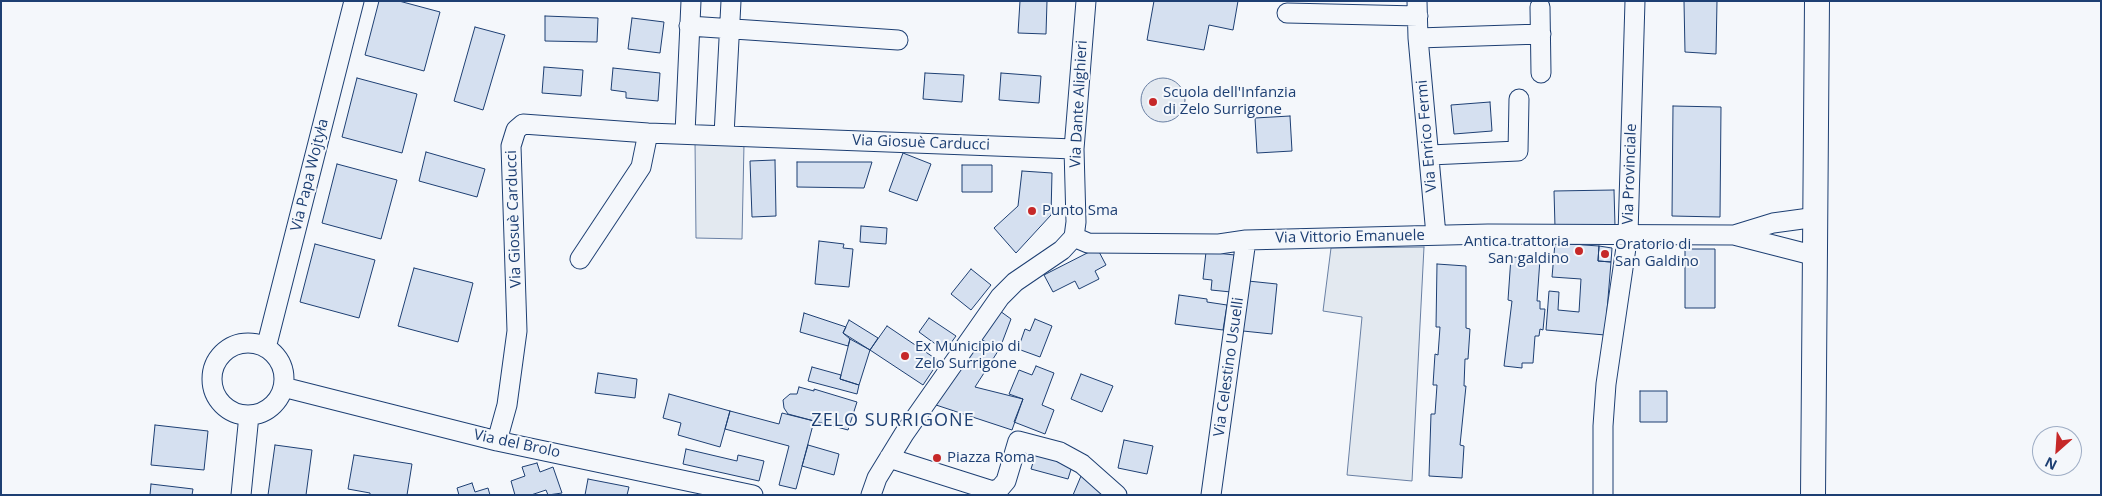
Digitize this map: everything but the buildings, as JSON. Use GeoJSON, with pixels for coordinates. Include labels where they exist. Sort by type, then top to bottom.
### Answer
{"type":"FeatureCollection","features":[{"type":"Feature","properties":{"kind":"main road"},"geometry":{"type":"LineString","coordinates":[[1813,495],[1817,217],[1817,1]]}},
{"type":"Feature","properties":{"kind":"street","name":"Via Papa Wojtyła"},"geometry":{"type":"LineString","coordinates":[[266,348],[354,1]]}},
{"type":"Feature","properties":{"kind":"street"},"geometry":{"type":"LineString","coordinates":[[685,133],[691,1]]}},
{"type":"Feature","properties":{"kind":"street","name":"Via Dante Alighieri"},"geometry":{"type":"LineString","coordinates":[[1074,237],[1076,222],[1074,149],[1086,1]]}},
{"type":"Feature","properties":{"kind":"street","name":"Via Provinciale"},"geometry":{"type":"LineString","coordinates":[[1603,495],[1603,426],[1606,384],[1628,234],[1635,1]]}},
{"type":"Feature","properties":{"kind":"street"},"geometry":{"type":"LineString","coordinates":[[724,135],[730,2]]}},
{"type":"Feature","properties":{"kind":"street"},"geometry":{"type":"LineString","coordinates":[[1540,7],[1541,73]]}},
{"type":"Feature","properties":{"kind":"street"},"geometry":{"type":"LineString","coordinates":[[1287,13],[1417,9]]}},
{"type":"Feature","properties":{"kind":"street","name":"Via Enrico Fermi"},"geometry":{"type":"LineString","coordinates":[[1417,9],[1436,235]]}},
{"type":"Feature","properties":{"kind":"street"},"geometry":{"type":"LineString","coordinates":[[689,26],[898,40]]}},
{"type":"Feature","properties":{"kind":"street"},"geometry":{"type":"LineString","coordinates":[[1418,38],[1541,34]]}},
{"type":"Feature","properties":{"kind":"street"},"geometry":{"type":"LineString","coordinates":[[1430,155],[1518,151],[1518,100]]}},
{"type":"Feature","properties":{"kind":"street","name":"Via Giosuè Carducci"},"geometry":{"type":"LineString","coordinates":[[497,441],[507,405],[516,331],[511,146],[516,130],[523,124],[648,133],[1074,149]]}},
{"type":"Feature","properties":{"kind":"street"},"geometry":{"type":"LineString","coordinates":[[580,259],[641,167],[648,133]]}},
{"type":"Feature","properties":{"kind":"street"},"geometry":{"type":"LineString","coordinates":[[1734,235],[1773,224],[1817,217]]}},
{"type":"Feature","properties":{"kind":"street","name":"Via Vittorio Emanuele"},"geometry":{"type":"LineString","coordinates":[[1074,237],[1088,242],[1220,244],[1246,240],[1436,235],[1734,235]]}},
{"type":"Feature","properties":{"kind":"street"},"geometry":{"type":"LineString","coordinates":[[1734,235],[1816,256]]}},
{"type":"Feature","properties":{"kind":"street"},"geometry":{"type":"LineString","coordinates":[[871,495],[888,458],[1000,297],[1015,282],[1062,250],[1074,237]]}},
{"type":"Feature","properties":{"kind":"street","name":"Via Celestino Usuelli"},"geometry":{"type":"LineString","coordinates":[[1212,495],[1246,240]]}},
{"type":"Feature","properties":{"kind":"street"},"geometry":{"type":"LineString","coordinates":[[242,344],[255,344],[266,348],[281,365],[284,376],[283,387],[279,398],[271,407],[260,413],[249,415],[232,411],[218,399],[213,388],[214,370],[222,355],[231,347],[242,344]]}},
{"type":"Feature","properties":{"kind":"street","name":"Via del Brolo"},"geometry":{"type":"LineString","coordinates":[[283,387],[497,441],[753,495]]}},
{"type":"Feature","properties":{"kind":"street"},"geometry":{"type":"LineString","coordinates":[[241,495],[249,415]]}},
{"type":"Feature","properties":{"kind":"street"},"geometry":{"type":"LineString","coordinates":[[888,458],[993,490],[1000,488],[1006,481],[1018,441],[1060,452],[1082,464],[1117,495]]}},
{"type":"Feature","properties":{"kind":"shaded area"},"geometry":{"type":"Polygon","coordinates":[[[1167,78],[1179,84],[1184,91],[1184,109],[1179,116],[1172,121],[1159,122],[1151,119],[1144,112],[1141,96],[1144,88],[1151,81],[1167,78]]]}},
{"type":"Feature","properties":{"kind":"shaded area"},"geometry":{"type":"Polygon","coordinates":[[[695,140],[744,144],[742,239],[696,238],[695,140]]]}},
{"type":"Feature","properties":{"kind":"shaded area"},"geometry":{"type":"Polygon","coordinates":[[[1424,247],[1412,481],[1347,475],[1362,317],[1323,311],[1331,248],[1424,247]]]}},
{"type":"Feature","properties":{"kind":"place","name":"Scuola dell'Infanzia di Zelo Surrigone"},"geometry":{"type":"Point","coordinates":[1153,102]}},
{"type":"Feature","properties":{"kind":"place","name":"Punto Sma"},"geometry":{"type":"Point","coordinates":[1032,211]}},
{"type":"Feature","properties":{"kind":"place","name":"Antica trattoria San galdino"},"geometry":{"type":"Point","coordinates":[1579,251]}},
{"type":"Feature","properties":{"kind":"place","name":"Oratorio di San Galdino"},"geometry":{"type":"Point","coordinates":[1605,254]}},
{"type":"Feature","properties":{"kind":"place","name":"Ex Municipio di Zelo Surrigone"},"geometry":{"type":"Point","coordinates":[905,356]}},
{"type":"Feature","properties":{"kind":"place","name":"Piazza Roma"},"geometry":{"type":"Point","coordinates":[937,458]}},
{"type":"Feature","properties":{"kind":"district","name":"ZELO SURRIGONE"},"geometry":{"type":"Point","coordinates":[893,421]}}]}
